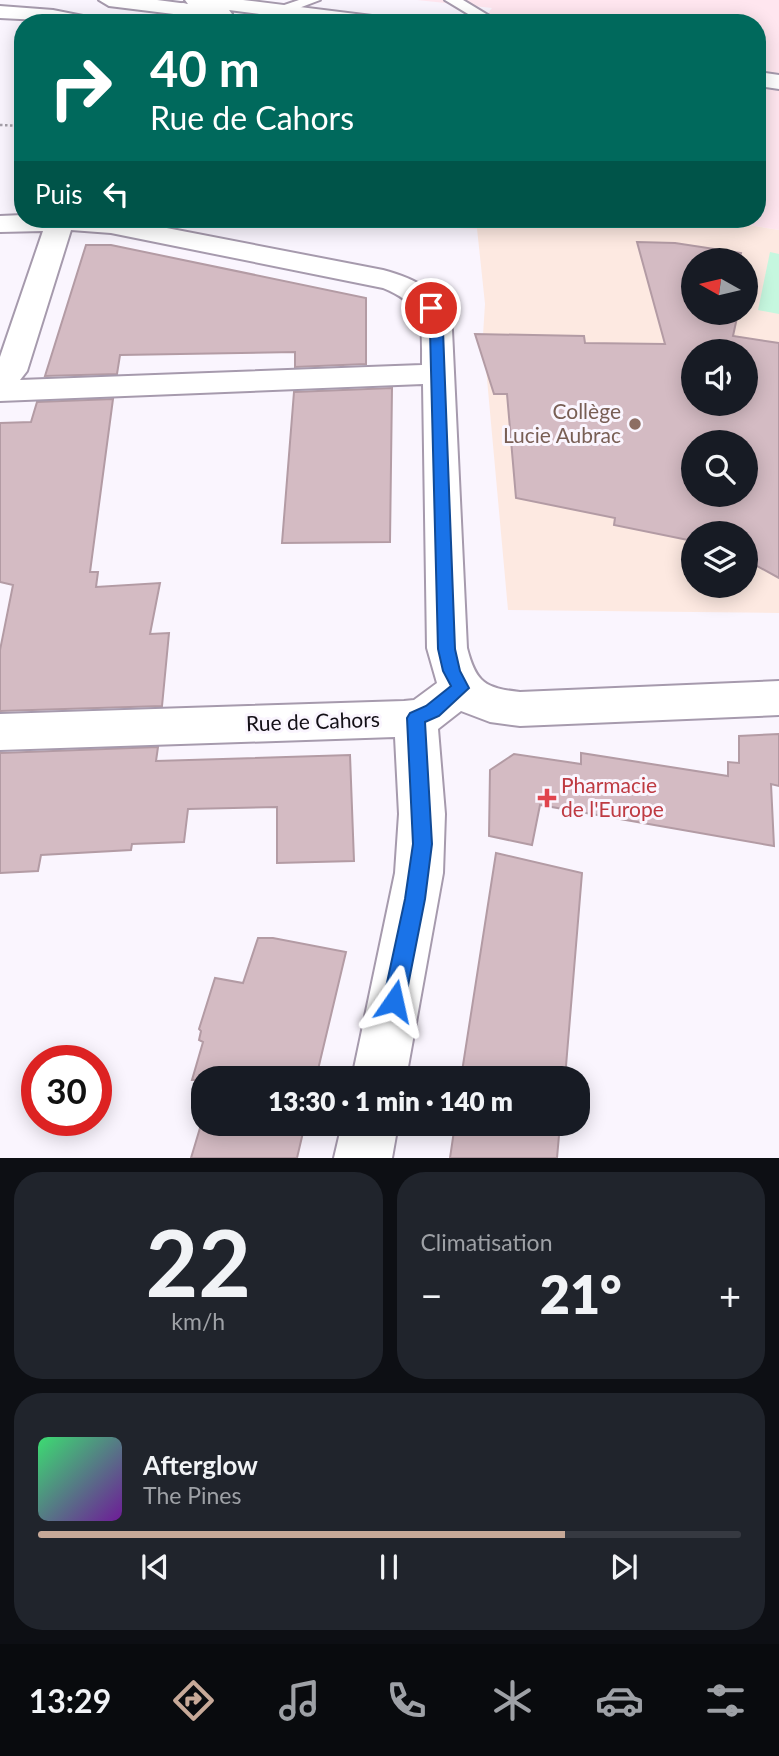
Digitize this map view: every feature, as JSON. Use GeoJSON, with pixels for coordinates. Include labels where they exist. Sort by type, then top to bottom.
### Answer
{"type":"FeatureCollection","features":[{"type":"Feature","properties":{"kind":"street"},"geometry":{"type":"LineString","coordinates":[[109,0],[216,14]]}},
{"type":"Feature","properties":{"kind":"street"},"geometry":{"type":"LineString","coordinates":[[191,11],[238,14]]}},
{"type":"Feature","properties":{"kind":"street"},"geometry":{"type":"LineString","coordinates":[[0,12],[26,14]]}},
{"type":"Feature","properties":{"kind":"street"},"geometry":{"type":"LineString","coordinates":[[0,384],[11,371],[65,228]]}},
{"type":"Feature","properties":{"kind":"street"},"geometry":{"type":"LineString","coordinates":[[126,228],[370,276],[404,285],[431,308],[436,321],[447,649],[452,671],[461,688],[486,704],[520,709],[779,698]]}},
{"type":"Feature","properties":{"kind":"street"},"geometry":{"type":"LineString","coordinates":[[0,391],[438,374]]}},
{"type":"Feature","properties":{"kind":"street","name":"Rue de Cahors"},"geometry":{"type":"LineString","coordinates":[[0,732],[416,718],[432,711],[461,688]]}},
{"type":"Feature","properties":{"kind":"street"},"geometry":{"type":"LineString","coordinates":[[381,1066],[419,873],[422,814],[416,718]]}},
{"type":"Feature","properties":{"kind":"street"},"geometry":{"type":"LineString","coordinates":[[363,1157],[367,1136]]}},
{"type":"Feature","properties":{"kind":"lane"},"geometry":{"type":"LineString","coordinates":[[291,14],[313,0]]}},
{"type":"Feature","properties":{"kind":"lane"},"geometry":{"type":"LineString","coordinates":[[452,0],[478,14]]}},
{"type":"Feature","properties":{"kind":"shaded area"},"geometry":{"type":"Polygon","coordinates":[[[417,0],[779,0],[779,230],[766,228],[766,14],[488,14],[492,8],[417,0]]]}},
{"type":"Feature","properties":{"kind":"shaded area","name":"Collège Lucie Aubrac"},"geometry":{"type":"Polygon","coordinates":[[[477,228],[779,230],[779,613],[508,610],[483,335],[485,304],[477,228]]]}},
{"type":"Feature","properties":{"kind":"green space"},"geometry":{"type":"Polygon","coordinates":[[[770,252],[779,254],[779,314],[758,310],[770,252]]]}},
{"type":"Feature","properties":{"kind":"building"},"geometry":{"type":"Polygon","coordinates":[[[637,242],[675,243],[708,248],[681,248],[681,326],[735,326],[733,336],[753,339],[681,339],[681,416],[758,416],[758,340],[779,343],[779,578],[758,567],[758,521],[681,521],[681,539],[614,525],[615,518],[516,498],[507,394],[494,394],[475,334],[584,336],[585,343],[665,344],[637,242]]]}},
{"type":"Feature","properties":{"kind":"building"},"geometry":{"type":"Polygon","coordinates":[[[86,245],[111,245],[366,298],[366,364],[295,367],[295,352],[120,355],[117,374],[45,376],[86,245]]]}},
{"type":"Feature","properties":{"kind":"building"},"geometry":{"type":"Polygon","coordinates":[[[392,388],[390,542],[282,543],[294,392],[392,388]]]}},
{"type":"Feature","properties":{"kind":"building"},"geometry":{"type":"Polygon","coordinates":[[[113,399],[90,572],[98,572],[96,587],[160,583],[150,634],[169,633],[162,706],[0,711],[0,650],[13,585],[0,582],[0,423],[31,422],[37,402],[113,399]]]}},
{"type":"Feature","properties":{"kind":"building"},"geometry":{"type":"Polygon","coordinates":[[[779,734],[779,786],[771,784],[774,846],[540,805],[532,845],[489,836],[490,770],[514,754],[581,764],[581,753],[728,776],[728,762],[739,763],[739,736],[779,734]]]}},
{"type":"Feature","properties":{"kind":"building"},"geometry":{"type":"Polygon","coordinates":[[[158,747],[156,761],[350,755],[354,861],[277,863],[277,807],[188,809],[184,842],[132,844],[131,850],[41,855],[38,871],[0,873],[0,753],[158,747]]]}},
{"type":"Feature","properties":{"kind":"building"},"geometry":{"type":"Polygon","coordinates":[[[496,853],[582,873],[566,1066],[463,1066],[496,853]]]}},
{"type":"Feature","properties":{"kind":"building"},"geometry":{"type":"Polygon","coordinates":[[[258,938],[273,938],[346,952],[319,1066],[196,1066],[203,1042],[199,1040],[199,1029],[215,978],[243,983],[258,938]]]}},
{"type":"Feature","properties":{"kind":"building"},"geometry":{"type":"Polygon","coordinates":[[[198,1136],[302,1136],[297,1158],[191,1158],[198,1136]]]}},
{"type":"Feature","properties":{"kind":"building"},"geometry":{"type":"Polygon","coordinates":[[[453,1136],[559,1136],[557,1158],[450,1158],[453,1136]]]}},
{"type":"Feature","properties":{"kind":"place","name":"Collège Lucie Aubrac"},"geometry":{"type":"Point","coordinates":[635,424]}},
{"type":"Feature","properties":{"kind":"place","name":"Pharmacie de l'Europe"},"geometry":{"type":"Point","coordinates":[547,798]}},
{"type":"Feature","properties":{"kind":"route"},"geometry":{"type":"LineString","coordinates":[[394,1001],[415,899],[422,844],[416,718],[432,711],[461,688],[455,680],[447,649],[437,330],[431,308]]}}]}
